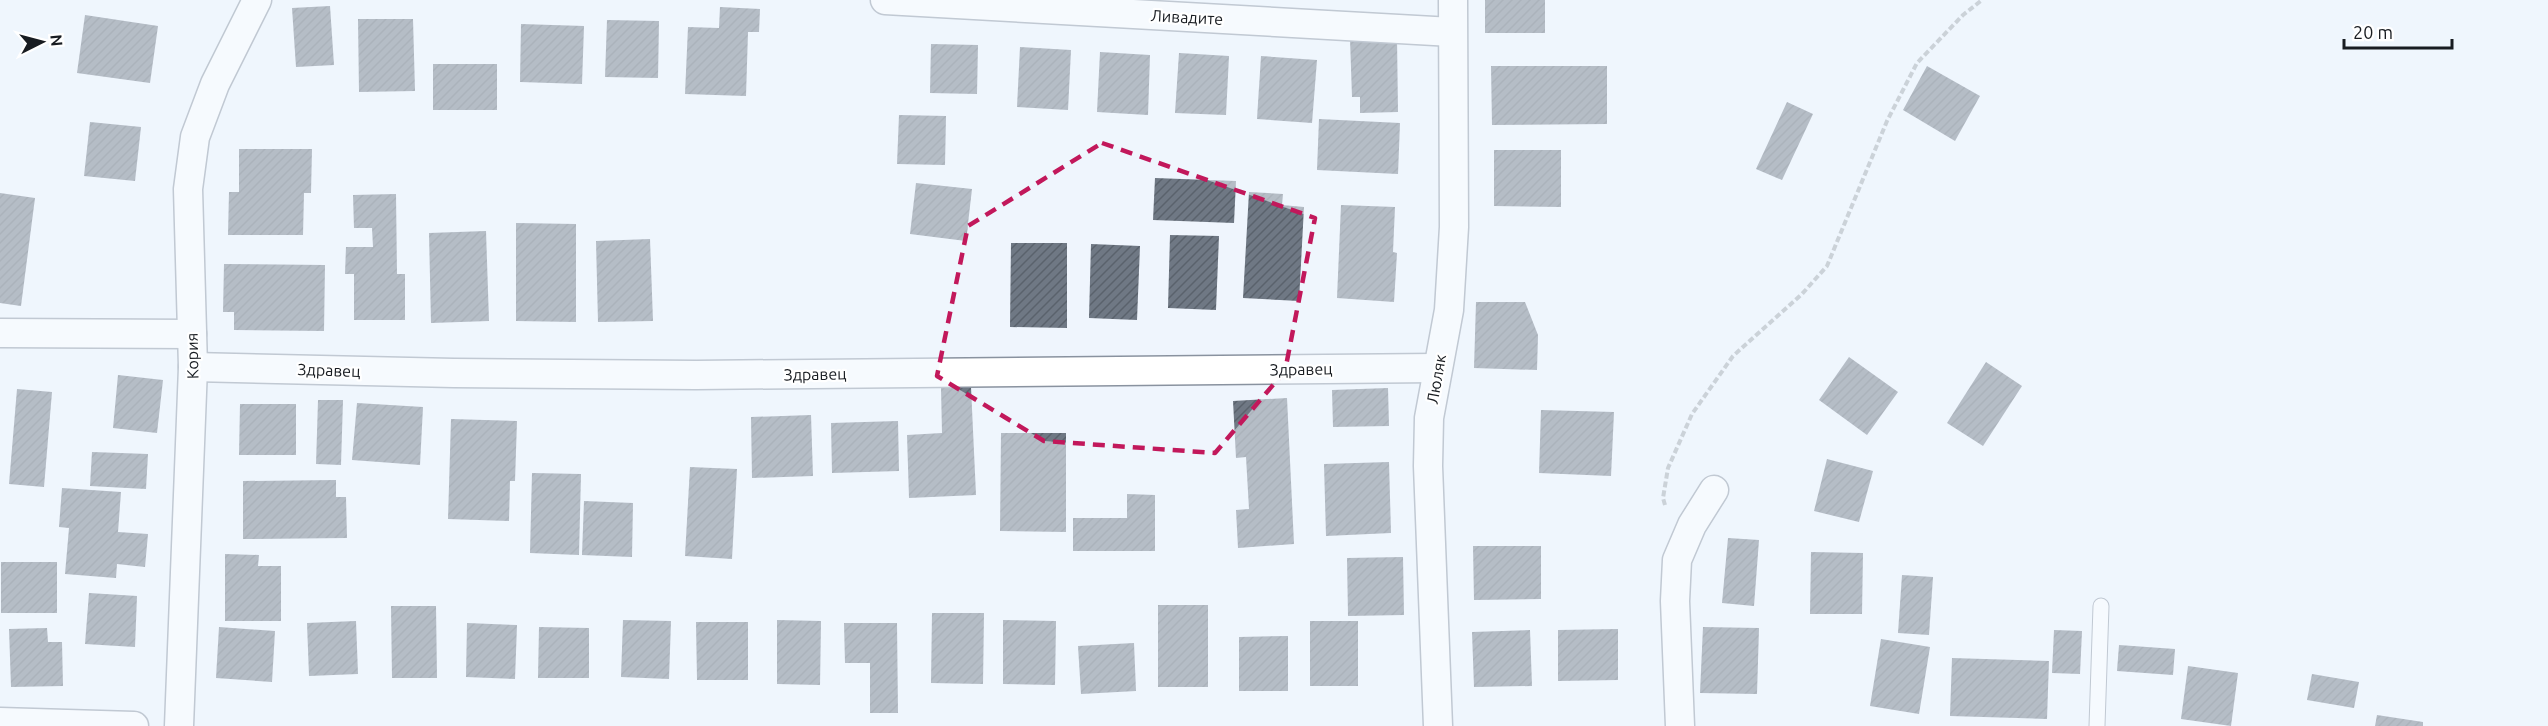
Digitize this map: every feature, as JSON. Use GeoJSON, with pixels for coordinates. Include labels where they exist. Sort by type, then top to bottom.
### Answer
{"type":"FeatureCollection","features":[{"type":"Feature","properties":{"kind":"street","name":"Кория"},"geometry":{"type":"LineString","coordinates":[[179,726],[193,367],[188,189],[195,137],[215,84],[256,0]]}},
{"type":"Feature","properties":{"kind":"street","name":"Ливадите"},"geometry":{"type":"LineString","coordinates":[[885,0],[1452,32]]}},
{"type":"Feature","properties":{"kind":"street","name":"Люляк"},"geometry":{"type":"LineString","coordinates":[[1438,726],[1428,466],[1429,418],[1449,310],[1454,227],[1453,0]]}},
{"type":"Feature","properties":{"kind":"street"},"geometry":{"type":"LineString","coordinates":[[0,333],[192,334]]}},
{"type":"Feature","properties":{"kind":"street","name":"Здравец"},"geometry":{"type":"LineString","coordinates":[[193,367],[454,374],[673,375],[1437,368]]}},
{"type":"Feature","properties":{"kind":"street"},"geometry":{"type":"LineString","coordinates":[[1680,726],[1675,601],[1677,560],[1692,525],[1714,489]]}},
{"type":"Feature","properties":{"kind":"street"},"geometry":{"type":"LineString","coordinates":[[0,722],[134,726]]}},
{"type":"Feature","properties":{"kind":"lane"},"geometry":{"type":"LineString","coordinates":[[2097,726],[2101,606]]}},
{"type":"Feature","properties":{"kind":"path"},"geometry":{"type":"LineString","coordinates":[[1665,507],[1663,498],[1668,468],[1692,414],[1733,357],[1802,294],[1827,266],[1887,121],[1917,63],[1963,15],[1982,0]]}},
{"type":"Feature","properties":{"kind":"highlighted area"},"geometry":{"type":"Polygon","coordinates":[[[1102,143],[1315,218],[1285,371],[1215,453],[1044,441],[937,376],[968,226],[1102,143]]]}},
{"type":"Feature","properties":{"kind":"building"},"geometry":{"type":"Polygon","coordinates":[[[1485,0],[1545,0],[1545,33],[1485,33],[1485,0]]]}},
{"type":"Feature","properties":{"kind":"building"},"geometry":{"type":"Polygon","coordinates":[[[330,6],[334,65],[296,67],[292,8],[330,6]]]}},
{"type":"Feature","properties":{"kind":"building"},"geometry":{"type":"Polygon","coordinates":[[[720,7],[760,9],[759,32],[748,32],[746,96],[685,94],[688,27],[719,28],[720,7]]]}},
{"type":"Feature","properties":{"kind":"building"},"geometry":{"type":"Polygon","coordinates":[[[85,15],[158,26],[150,83],[77,73],[85,15]]]}},
{"type":"Feature","properties":{"kind":"building"},"geometry":{"type":"Polygon","coordinates":[[[358,19],[413,19],[415,91],[359,92],[358,19]]]}},
{"type":"Feature","properties":{"kind":"building"},"geometry":{"type":"Polygon","coordinates":[[[607,20],[659,21],[658,78],[605,77],[607,20]]]}},
{"type":"Feature","properties":{"kind":"building"},"geometry":{"type":"Polygon","coordinates":[[[521,24],[584,26],[582,84],[520,82],[521,24]]]}},
{"type":"Feature","properties":{"kind":"building"},"geometry":{"type":"Polygon","coordinates":[[[1397,38],[1398,112],[1360,113],[1360,97],[1352,97],[1350,39],[1397,38]]]}},
{"type":"Feature","properties":{"kind":"building"},"geometry":{"type":"Polygon","coordinates":[[[931,44],[978,45],[977,94],[930,93],[931,44]]]}},
{"type":"Feature","properties":{"kind":"building"},"geometry":{"type":"Polygon","coordinates":[[[1020,47],[1071,50],[1068,110],[1017,107],[1020,47]]]}},
{"type":"Feature","properties":{"kind":"building"},"geometry":{"type":"Polygon","coordinates":[[[1100,52],[1150,55],[1148,115],[1097,112],[1100,52]]]}},
{"type":"Feature","properties":{"kind":"building"},"geometry":{"type":"Polygon","coordinates":[[[1179,53],[1229,56],[1226,115],[1175,113],[1179,53]]]}},
{"type":"Feature","properties":{"kind":"building"},"geometry":{"type":"Polygon","coordinates":[[[1261,56],[1317,60],[1312,123],[1257,119],[1261,56]]]}},
{"type":"Feature","properties":{"kind":"building"},"geometry":{"type":"Polygon","coordinates":[[[433,64],[497,64],[497,110],[433,110],[433,64]]]}},
{"type":"Feature","properties":{"kind":"building"},"geometry":{"type":"Polygon","coordinates":[[[1491,66],[1607,66],[1607,124],[1492,125],[1491,66]]]}},
{"type":"Feature","properties":{"kind":"building"},"geometry":{"type":"Polygon","coordinates":[[[1927,66],[1980,96],[1955,141],[1903,110],[1927,66]]]}},
{"type":"Feature","properties":{"kind":"building"},"geometry":{"type":"Polygon","coordinates":[[[1787,102],[1813,114],[1782,180],[1756,169],[1787,102]]]}},
{"type":"Feature","properties":{"kind":"building"},"geometry":{"type":"Polygon","coordinates":[[[899,115],[946,116],[945,165],[897,164],[899,115]]]}},
{"type":"Feature","properties":{"kind":"building"},"geometry":{"type":"Polygon","coordinates":[[[1319,119],[1400,123],[1398,174],[1317,170],[1319,119]]]}},
{"type":"Feature","properties":{"kind":"building"},"geometry":{"type":"Polygon","coordinates":[[[90,122],[141,127],[135,181],[84,176],[90,122]]]}},
{"type":"Feature","properties":{"kind":"building"},"geometry":{"type":"Polygon","coordinates":[[[239,149],[312,149],[311,193],[304,193],[303,235],[228,235],[229,192],[239,192],[239,149]]]}},
{"type":"Feature","properties":{"kind":"building"},"geometry":{"type":"Polygon","coordinates":[[[1494,150],[1561,150],[1561,207],[1494,206],[1494,150]]]}},
{"type":"Feature","properties":{"kind":"building"},"geometry":{"type":"Polygon","coordinates":[[[1155,178],[1236,181],[1234,223],[1153,220],[1155,178]]]}},
{"type":"Feature","properties":{"kind":"building"},"geometry":{"type":"Polygon","coordinates":[[[916,183],[972,189],[966,241],[910,234],[916,183]]]}},
{"type":"Feature","properties":{"kind":"building"},"geometry":{"type":"Polygon","coordinates":[[[1249,192],[1283,194],[1282,205],[1304,207],[1299,301],[1243,298],[1249,192]]]}},
{"type":"Feature","properties":{"kind":"building"},"geometry":{"type":"Polygon","coordinates":[[[0,193],[35,198],[21,306],[0,303],[0,193]]]}},
{"type":"Feature","properties":{"kind":"building"},"geometry":{"type":"Polygon","coordinates":[[[396,194],[397,274],[405,274],[405,320],[354,320],[354,274],[345,274],[346,247],[373,247],[372,228],[354,228],[353,195],[396,194]]]}},
{"type":"Feature","properties":{"kind":"building"},"geometry":{"type":"Polygon","coordinates":[[[1341,205],[1395,207],[1393,252],[1397,253],[1394,302],[1337,298],[1341,205]]]}},
{"type":"Feature","properties":{"kind":"building"},"geometry":{"type":"Polygon","coordinates":[[[516,223],[576,224],[576,322],[516,321],[516,223]]]}},
{"type":"Feature","properties":{"kind":"building"},"geometry":{"type":"Polygon","coordinates":[[[486,231],[489,321],[431,323],[429,233],[486,231]]]}},
{"type":"Feature","properties":{"kind":"building"},"geometry":{"type":"Polygon","coordinates":[[[1170,235],[1219,236],[1216,310],[1168,308],[1170,235]]]}},
{"type":"Feature","properties":{"kind":"building"},"geometry":{"type":"Polygon","coordinates":[[[650,239],[653,321],[598,322],[596,241],[650,239]]]}},
{"type":"Feature","properties":{"kind":"building"},"geometry":{"type":"Polygon","coordinates":[[[1011,243],[1067,243],[1067,328],[1010,327],[1011,243]]]}},
{"type":"Feature","properties":{"kind":"building"},"geometry":{"type":"Polygon","coordinates":[[[1091,244],[1140,246],[1137,320],[1089,318],[1091,244]]]}},
{"type":"Feature","properties":{"kind":"building"},"geometry":{"type":"Polygon","coordinates":[[[224,264],[325,265],[324,331],[234,330],[234,312],[223,312],[224,264]]]}},
{"type":"Feature","properties":{"kind":"building"},"geometry":{"type":"Polygon","coordinates":[[[1476,302],[1525,302],[1538,335],[1537,370],[1474,368],[1476,302]]]}},
{"type":"Feature","properties":{"kind":"building"},"geometry":{"type":"Polygon","coordinates":[[[1849,357],[1898,392],[1867,435],[1819,400],[1849,357]]]}},
{"type":"Feature","properties":{"kind":"building"},"geometry":{"type":"Polygon","coordinates":[[[1986,362],[2022,386],[1983,446],[1947,423],[1986,362]]]}},
{"type":"Feature","properties":{"kind":"building"},"geometry":{"type":"Polygon","coordinates":[[[118,375],[163,380],[157,433],[113,428],[118,375]]]}},
{"type":"Feature","properties":{"kind":"building"},"geometry":{"type":"Polygon","coordinates":[[[971,387],[976,495],[909,498],[907,435],[942,433],[941,388],[971,387]]]}},
{"type":"Feature","properties":{"kind":"building"},"geometry":{"type":"Polygon","coordinates":[[[1388,388],[1389,426],[1333,427],[1332,390],[1388,388]]]}},
{"type":"Feature","properties":{"kind":"building"},"geometry":{"type":"Polygon","coordinates":[[[17,389],[52,392],[44,487],[9,484],[17,389]]]}},
{"type":"Feature","properties":{"kind":"building"},"geometry":{"type":"Polygon","coordinates":[[[1287,398],[1294,544],[1238,548],[1236,510],[1249,509],[1246,457],[1236,458],[1233,401],[1287,398]]]}},
{"type":"Feature","properties":{"kind":"building"},"geometry":{"type":"Polygon","coordinates":[[[318,400],[343,400],[341,465],[316,464],[318,400]]]}},
{"type":"Feature","properties":{"kind":"building"},"geometry":{"type":"Polygon","coordinates":[[[357,403],[423,407],[420,465],[352,460],[357,403]]]}},
{"type":"Feature","properties":{"kind":"building"},"geometry":{"type":"Polygon","coordinates":[[[240,404],[296,404],[296,455],[239,455],[240,404]]]}},
{"type":"Feature","properties":{"kind":"building"},"geometry":{"type":"Polygon","coordinates":[[[1541,410],[1614,412],[1611,476],[1539,473],[1541,410]]]}},
{"type":"Feature","properties":{"kind":"building"},"geometry":{"type":"Polygon","coordinates":[[[811,415],[813,476],[752,478],[751,417],[811,415]]]}},
{"type":"Feature","properties":{"kind":"building"},"geometry":{"type":"Polygon","coordinates":[[[451,419],[517,421],[515,481],[510,481],[509,521],[448,519],[451,419]]]}},
{"type":"Feature","properties":{"kind":"building"},"geometry":{"type":"Polygon","coordinates":[[[898,421],[899,471],[832,473],[831,423],[898,421]]]}},
{"type":"Feature","properties":{"kind":"building"},"geometry":{"type":"Polygon","coordinates":[[[1001,433],[1066,433],[1066,532],[1000,531],[1001,433]]]}},
{"type":"Feature","properties":{"kind":"building"},"geometry":{"type":"Polygon","coordinates":[[[92,452],[148,454],[146,489],[90,486],[92,452]]]}},
{"type":"Feature","properties":{"kind":"building"},"geometry":{"type":"Polygon","coordinates":[[[1827,459],[1873,471],[1859,522],[1814,511],[1827,459]]]}},
{"type":"Feature","properties":{"kind":"building"},"geometry":{"type":"Polygon","coordinates":[[[1389,462],[1391,533],[1326,536],[1324,464],[1389,462]]]}},
{"type":"Feature","properties":{"kind":"building"},"geometry":{"type":"Polygon","coordinates":[[[690,467],[737,469],[732,559],[685,556],[690,467]]]}},
{"type":"Feature","properties":{"kind":"building"},"geometry":{"type":"Polygon","coordinates":[[[532,473],[581,474],[579,555],[530,553],[532,473]]]}},
{"type":"Feature","properties":{"kind":"building"},"geometry":{"type":"Polygon","coordinates":[[[336,480],[336,497],[346,497],[347,538],[243,539],[243,481],[336,480]]]}},
{"type":"Feature","properties":{"kind":"building"},"geometry":{"type":"Polygon","coordinates":[[[62,488],[121,492],[118,532],[148,534],[145,567],[117,564],[116,578],[65,574],[69,528],[59,527],[62,488]]]}},
{"type":"Feature","properties":{"kind":"building"},"geometry":{"type":"Polygon","coordinates":[[[1127,494],[1155,495],[1155,551],[1073,551],[1073,518],[1127,518],[1127,494]]]}},
{"type":"Feature","properties":{"kind":"building"},"geometry":{"type":"Polygon","coordinates":[[[584,501],[633,503],[632,557],[582,555],[584,501]]]}},
{"type":"Feature","properties":{"kind":"building"},"geometry":{"type":"Polygon","coordinates":[[[1728,538],[1759,540],[1754,606],[1722,603],[1728,538]]]}},
{"type":"Feature","properties":{"kind":"building"},"geometry":{"type":"Polygon","coordinates":[[[1473,546],[1541,546],[1541,599],[1474,600],[1473,546]]]}},
{"type":"Feature","properties":{"kind":"building"},"geometry":{"type":"Polygon","coordinates":[[[1811,552],[1863,553],[1862,614],[1810,614],[1811,552]]]}},
{"type":"Feature","properties":{"kind":"building"},"geometry":{"type":"Polygon","coordinates":[[[225,554],[259,555],[258,566],[281,566],[281,621],[225,621],[225,554]]]}},
{"type":"Feature","properties":{"kind":"building"},"geometry":{"type":"Polygon","coordinates":[[[1403,557],[1404,615],[1348,616],[1347,558],[1403,557]]]}},
{"type":"Feature","properties":{"kind":"building"},"geometry":{"type":"Polygon","coordinates":[[[1,562],[57,562],[57,613],[1,613],[1,562]]]}},
{"type":"Feature","properties":{"kind":"building"},"geometry":{"type":"Polygon","coordinates":[[[1902,575],[1933,577],[1929,635],[1898,633],[1902,575]]]}},
{"type":"Feature","properties":{"kind":"building"},"geometry":{"type":"Polygon","coordinates":[[[89,593],[137,596],[135,647],[85,644],[89,593]]]}},
{"type":"Feature","properties":{"kind":"building"},"geometry":{"type":"Polygon","coordinates":[[[1158,605],[1208,605],[1208,687],[1158,687],[1158,605]]]}},
{"type":"Feature","properties":{"kind":"building"},"geometry":{"type":"Polygon","coordinates":[[[391,606],[436,606],[437,678],[392,678],[391,606]]]}},
{"type":"Feature","properties":{"kind":"building"},"geometry":{"type":"Polygon","coordinates":[[[932,613],[984,613],[983,684],[931,683],[932,613]]]}},
{"type":"Feature","properties":{"kind":"building"},"geometry":{"type":"Polygon","coordinates":[[[623,620],[671,621],[669,679],[621,677],[623,620]]]}},
{"type":"Feature","properties":{"kind":"building"},"geometry":{"type":"Polygon","coordinates":[[[777,620],[821,621],[820,685],[777,684],[777,620]]]}},
{"type":"Feature","properties":{"kind":"building"},"geometry":{"type":"Polygon","coordinates":[[[1003,620],[1056,621],[1055,685],[1003,684],[1003,620]]]}},
{"type":"Feature","properties":{"kind":"building"},"geometry":{"type":"Polygon","coordinates":[[[356,621],[358,674],[309,676],[307,623],[356,621]]]}},
{"type":"Feature","properties":{"kind":"building"},"geometry":{"type":"Polygon","coordinates":[[[1310,621],[1358,621],[1358,686],[1310,686],[1310,621]]]}},
{"type":"Feature","properties":{"kind":"building"},"geometry":{"type":"Polygon","coordinates":[[[696,622],[748,622],[748,680],[697,680],[696,622]]]}},
{"type":"Feature","properties":{"kind":"building"},"geometry":{"type":"Polygon","coordinates":[[[467,623],[517,625],[515,679],[466,677],[467,623]]]}},
{"type":"Feature","properties":{"kind":"building"},"geometry":{"type":"Polygon","coordinates":[[[844,623],[897,623],[898,713],[870,713],[870,663],[845,663],[844,623]]]}},
{"type":"Feature","properties":{"kind":"building"},"geometry":{"type":"Polygon","coordinates":[[[219,627],[275,631],[272,682],[216,678],[219,627]]]}},
{"type":"Feature","properties":{"kind":"building"},"geometry":{"type":"Polygon","coordinates":[[[539,627],[589,628],[589,678],[538,678],[539,627]]]}},
{"type":"Feature","properties":{"kind":"building"},"geometry":{"type":"Polygon","coordinates":[[[1703,627],[1759,628],[1757,694],[1700,693],[1703,627]]]}},
{"type":"Feature","properties":{"kind":"building"},"geometry":{"type":"Polygon","coordinates":[[[47,628],[48,642],[62,642],[63,686],[11,687],[9,629],[47,628]]]}},
{"type":"Feature","properties":{"kind":"building"},"geometry":{"type":"Polygon","coordinates":[[[1618,629],[1618,680],[1558,681],[1558,630],[1618,629]]]}},
{"type":"Feature","properties":{"kind":"building"},"geometry":{"type":"Polygon","coordinates":[[[1530,630],[1532,686],[1474,687],[1472,632],[1530,630]]]}},
{"type":"Feature","properties":{"kind":"building"},"geometry":{"type":"Polygon","coordinates":[[[2054,630],[2082,631],[2080,674],[2052,673],[2054,630]]]}},
{"type":"Feature","properties":{"kind":"building"},"geometry":{"type":"Polygon","coordinates":[[[1288,636],[1288,691],[1239,691],[1239,637],[1288,636]]]}},
{"type":"Feature","properties":{"kind":"building"},"geometry":{"type":"Polygon","coordinates":[[[1881,639],[1930,647],[1919,714],[1870,706],[1881,639]]]}},
{"type":"Feature","properties":{"kind":"building"},"geometry":{"type":"Polygon","coordinates":[[[1134,643],[1136,691],[1081,694],[1078,646],[1134,643]]]}},
{"type":"Feature","properties":{"kind":"building"},"geometry":{"type":"Polygon","coordinates":[[[2119,645],[2175,649],[2173,675],[2117,671],[2119,645]]]}},
{"type":"Feature","properties":{"kind":"building"},"geometry":{"type":"Polygon","coordinates":[[[1952,658],[2049,661],[2047,719],[1950,716],[1952,658]]]}},
{"type":"Feature","properties":{"kind":"building"},"geometry":{"type":"Polygon","coordinates":[[[2188,666],[2238,673],[2231,726],[2181,719],[2188,666]]]}},
{"type":"Feature","properties":{"kind":"building"},"geometry":{"type":"Polygon","coordinates":[[[2312,674],[2359,682],[2354,708],[2307,700],[2312,674]]]}},
{"type":"Feature","properties":{"kind":"building"},"geometry":{"type":"Polygon","coordinates":[[[2377,715],[2423,722],[2423,726],[2375,726],[2377,715]]]}}]}
